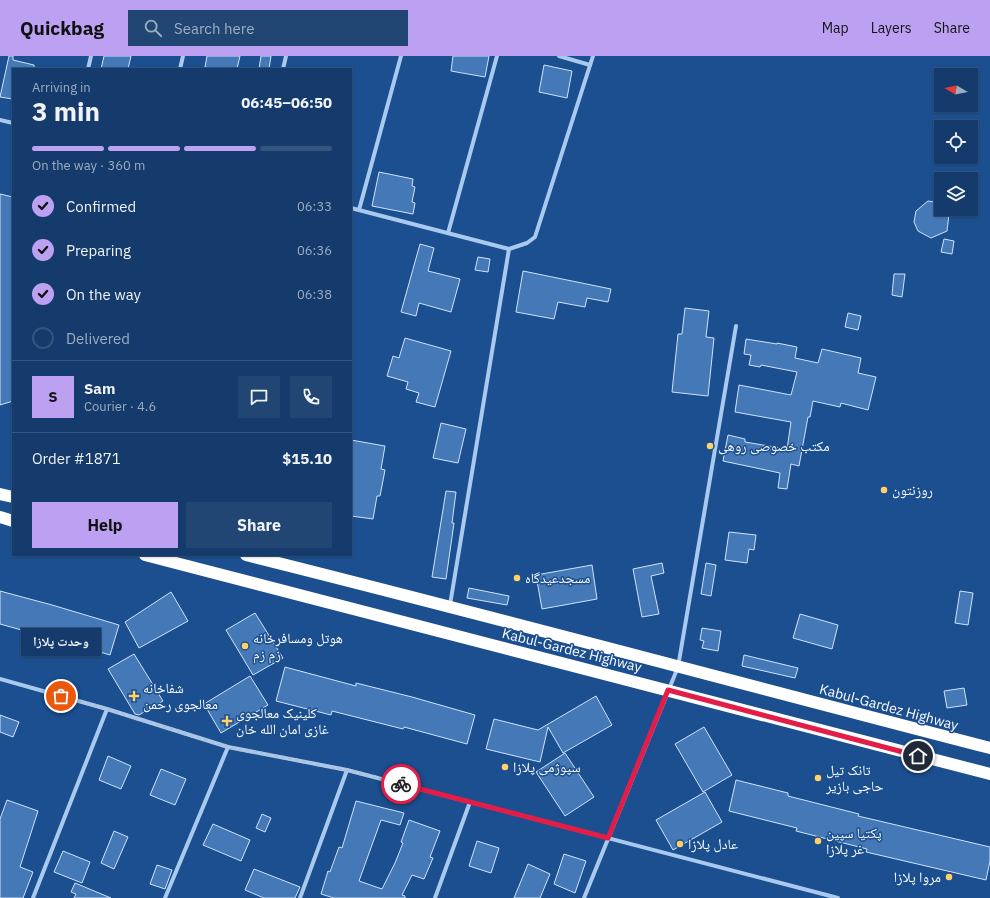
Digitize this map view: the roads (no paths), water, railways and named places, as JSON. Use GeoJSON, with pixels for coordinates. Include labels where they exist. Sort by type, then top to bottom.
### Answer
{"type":"FeatureCollection","features":[{"type":"Feature","properties":{"kind":"highway"},"geometry":{"type":"LineString","coordinates":[[0,494],[12,497]]}},
{"type":"Feature","properties":{"kind":"highway"},"geometry":{"type":"LineString","coordinates":[[0,518],[12,521]]}},
{"type":"Feature","properties":{"kind":"highway","name":"Kabul-Gardez Highway"},"geometry":{"type":"LineString","coordinates":[[149,556],[990,774]]}},
{"type":"Feature","properties":{"kind":"highway","name":"Kabul-Gardez Highway"},"geometry":{"type":"LineString","coordinates":[[250,556],[450,606],[990,748]]}},
{"type":"Feature","properties":{"kind":"street"},"geometry":{"type":"LineString","coordinates":[[88,68],[91,56]]}},
{"type":"Feature","properties":{"kind":"street"},"geometry":{"type":"LineString","coordinates":[[180,68],[183,56]]}},
{"type":"Feature","properties":{"kind":"street"},"geometry":{"type":"LineString","coordinates":[[283,68],[286,56]]}},
{"type":"Feature","properties":{"kind":"street"},"geometry":{"type":"LineString","coordinates":[[359,210],[401,56]]}},
{"type":"Feature","properties":{"kind":"street"},"geometry":{"type":"LineString","coordinates":[[448,233],[497,56]]}},
{"type":"Feature","properties":{"kind":"street"},"geometry":{"type":"LineString","coordinates":[[559,56],[590,65]]}},
{"type":"Feature","properties":{"kind":"street"},"geometry":{"type":"LineString","coordinates":[[352,208],[509,249],[527,243],[535,238],[593,56]]}},
{"type":"Feature","properties":{"kind":"street"},"geometry":{"type":"LineString","coordinates":[[0,120],[12,123]]}},
{"type":"Feature","properties":{"kind":"street"},"geometry":{"type":"LineString","coordinates":[[450,606],[509,249]]}},
{"type":"Feature","properties":{"kind":"street"},"geometry":{"type":"LineString","coordinates":[[584,898],[678,667],[736,326]]}},
{"type":"Feature","properties":{"kind":"street"},"geometry":{"type":"LineString","coordinates":[[0,679],[107,709],[228,747],[347,770],[838,898]]}},
{"type":"Feature","properties":{"kind":"street"},"geometry":{"type":"LineString","coordinates":[[33,898],[107,709]]}},
{"type":"Feature","properties":{"kind":"street"},"geometry":{"type":"LineString","coordinates":[[165,898],[228,747]]}},
{"type":"Feature","properties":{"kind":"street"},"geometry":{"type":"LineString","coordinates":[[300,898],[347,770]]}},
{"type":"Feature","properties":{"kind":"street"},"geometry":{"type":"LineString","coordinates":[[435,898],[470,802]]}},
{"type":"Feature","properties":{"kind":"place","name":"مکتب خصوصی روهی"},"geometry":{"type":"Point","coordinates":[710,446]}},
{"type":"Feature","properties":{"kind":"place","name":"روزنتون"},"geometry":{"type":"Point","coordinates":[884,490]}},
{"type":"Feature","properties":{"kind":"place","name":"مسجدعیدگاه"},"geometry":{"type":"Point","coordinates":[517,578]}},
{"type":"Feature","properties":{"kind":"place","name":"هوتل ومسافرخانه زم زم"},"geometry":{"type":"Point","coordinates":[245,646]}},
{"type":"Feature","properties":{"kind":"place","name":"وحدت پلازا"},"geometry":{"type":"Point","coordinates":[61,696]}},
{"type":"Feature","properties":{"kind":"place","name":"شفاخانه معالجوی رحمن"},"geometry":{"type":"Point","coordinates":[134,696]}},
{"type":"Feature","properties":{"kind":"place","name":"کلینیک معالجوی غازی امان الله خان"},"geometry":{"type":"Point","coordinates":[227,721]}},
{"type":"Feature","properties":{"kind":"place","name":"سپوژمی پلازا"},"geometry":{"type":"Point","coordinates":[505,767]}},
{"type":"Feature","properties":{"kind":"place","name":"تانک تیل حاجی بازیر"},"geometry":{"type":"Point","coordinates":[818,778]}},
{"type":"Feature","properties":{"kind":"place","name":"پکتیا سپین غر پلازا"},"geometry":{"type":"Point","coordinates":[818,841]}},
{"type":"Feature","properties":{"kind":"place","name":"عادل پلازا"},"geometry":{"type":"Point","coordinates":[680,844]}},
{"type":"Feature","properties":{"kind":"place","name":"مروا پلازا"},"geometry":{"type":"Point","coordinates":[949,877]}}]}
